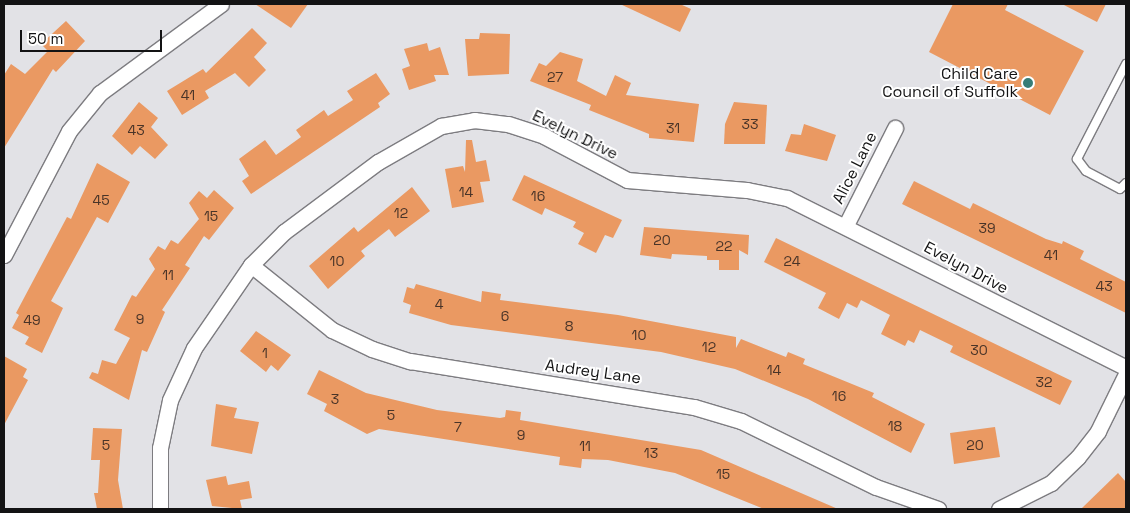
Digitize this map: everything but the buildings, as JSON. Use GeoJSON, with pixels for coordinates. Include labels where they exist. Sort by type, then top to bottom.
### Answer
{"type":"FeatureCollection","features":[{"type":"Feature","properties":{"kind":"street"},"geometry":{"type":"LineString","coordinates":[[4,255],[69,131],[100,93],[217,5]]}},
{"type":"Feature","properties":{"kind":"street","name":"Evelyn Drive"},"geometry":{"type":"LineString","coordinates":[[160,509],[160,448],[170,400],[194,348],[251,265],[284,232],[386,157],[441,126],[474,120],[508,124],[544,136],[627,180],[763,193],[787,198],[846,225],[1126,368]]}},
{"type":"Feature","properties":{"kind":"street","name":"Alice Lane"},"geometry":{"type":"LineString","coordinates":[[846,225],[895,128]]}},
{"type":"Feature","properties":{"kind":"street","name":"Audrey Lane"},"geometry":{"type":"LineString","coordinates":[[251,265],[332,330],[372,349],[410,361],[694,407],[741,421],[876,487],[938,509]]}},
{"type":"Feature","properties":{"kind":"street"},"geometry":{"type":"LineString","coordinates":[[1000,509],[1051,483],[1078,457],[1098,431],[1126,374]]}},
{"type":"Feature","properties":{"kind":"lane"},"geometry":{"type":"LineString","coordinates":[[1126,64],[1077,159],[1086,171],[1120,189],[1126,183]]}},
{"type":"Feature","properties":{"kind":"place","name":"Child Care Council of Suffolk"},"geometry":{"type":"Point","coordinates":[1028,83]}}]}
